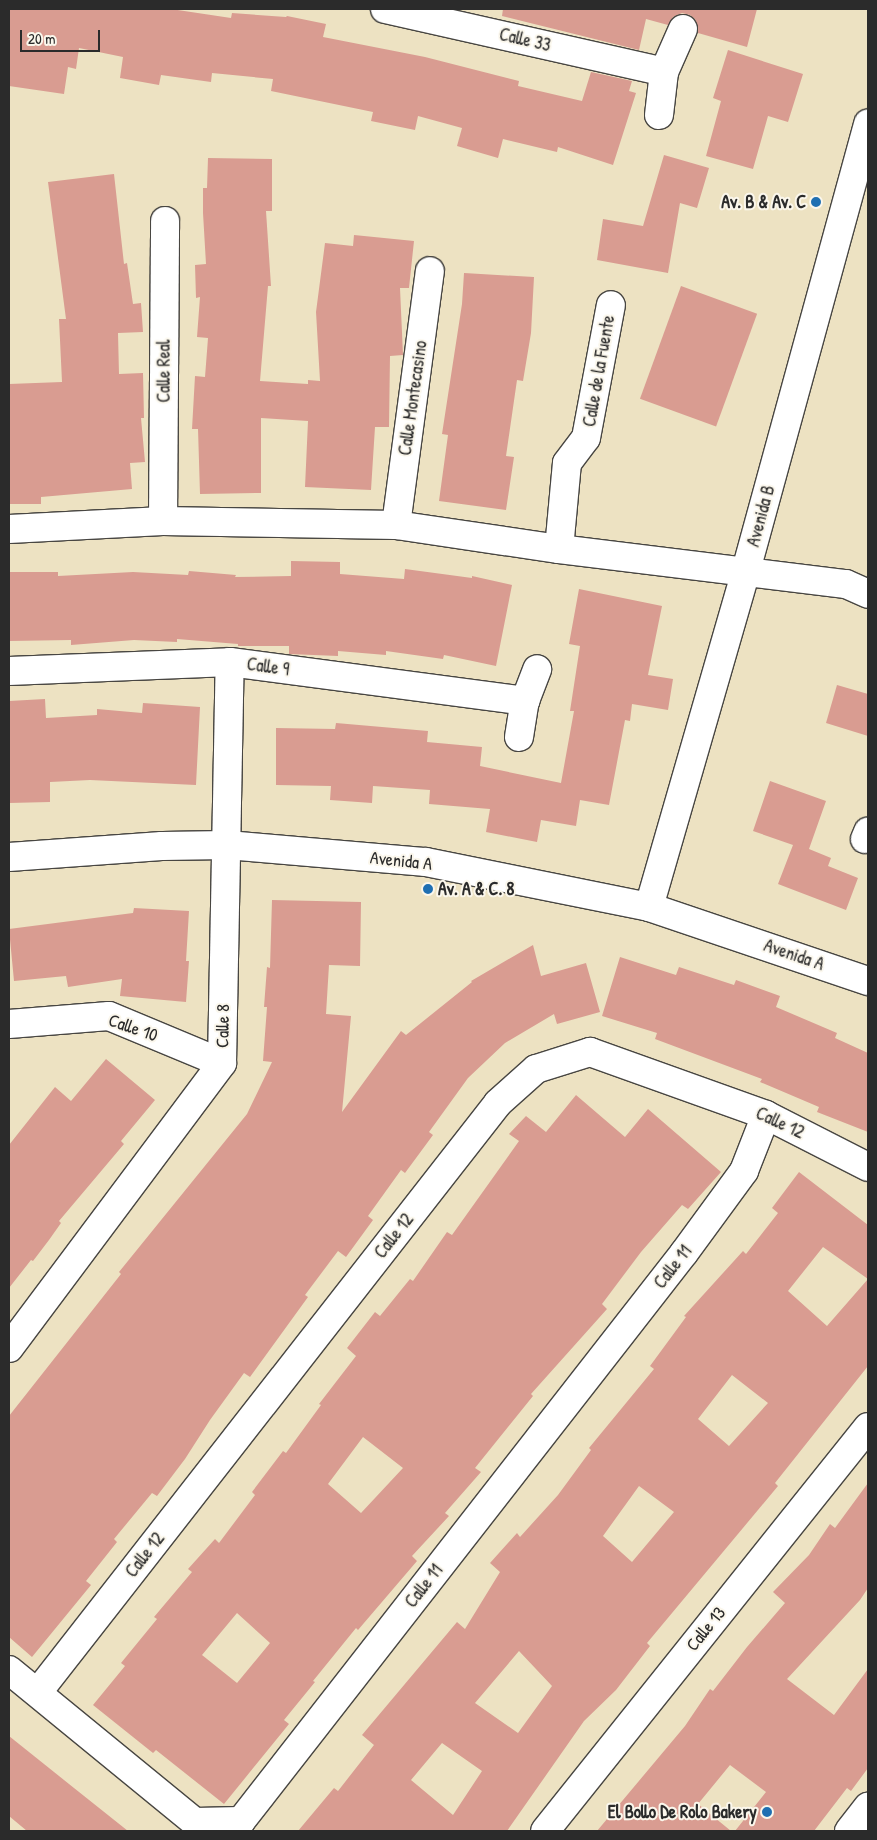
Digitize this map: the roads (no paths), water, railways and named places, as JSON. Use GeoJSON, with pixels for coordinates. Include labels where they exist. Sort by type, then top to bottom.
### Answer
{"type":"FeatureCollection","features":[{"type":"Feature","properties":{"kind":"street","name":"Calle 33"},"geometry":{"type":"LineString","coordinates":[[385,9],[439,14],[664,72]]}},
{"type":"Feature","properties":{"kind":"street"},"geometry":{"type":"LineString","coordinates":[[659,115],[664,72],[683,29]]}},
{"type":"Feature","properties":{"kind":"street","name":"Avenida B"},"geometry":{"type":"LineString","coordinates":[[649,907],[745,574],[868,124]]}},
{"type":"Feature","properties":{"kind":"street","name":"Calle Real"},"geometry":{"type":"LineString","coordinates":[[163,521],[165,221]]}},
{"type":"Feature","properties":{"kind":"street","name":"Calle Montecasino"},"geometry":{"type":"LineString","coordinates":[[396,525],[430,271]]}},
{"type":"Feature","properties":{"kind":"street","name":"Calle de la Fuente"},"geometry":{"type":"LineString","coordinates":[[559,550],[567,463],[586,438],[611,305]]}},
{"type":"Feature","properties":{"kind":"street"},"geometry":{"type":"LineString","coordinates":[[9,529],[163,521],[396,525],[559,550],[745,574],[846,584],[868,594]]}},
{"type":"Feature","properties":{"kind":"street","name":"Calle 9"},"geometry":{"type":"LineString","coordinates":[[9,671],[230,662],[525,701]]}},
{"type":"Feature","properties":{"kind":"street","name":"Calle 8"},"geometry":{"type":"LineString","coordinates":[[9,1348],[222,1064],[230,662]]}},
{"type":"Feature","properties":{"kind":"street"},"geometry":{"type":"LineString","coordinates":[[520,737],[525,701],[537,669]]}},
{"type":"Feature","properties":{"kind":"street","name":"Avenida A"},"geometry":{"type":"LineString","coordinates":[[9,857],[162,846],[227,845],[426,862],[649,907],[868,981]]}},
{"type":"Feature","properties":{"kind":"street","name":"Calle 10"},"geometry":{"type":"LineString","coordinates":[[9,1024],[110,1016],[222,1064]]}},
{"type":"Feature","properties":{"kind":"street","name":"Calle 12"},"geometry":{"type":"LineString","coordinates":[[38,1692],[498,1103],[536,1069],[590,1052],[766,1115],[868,1167]]}},
{"type":"Feature","properties":{"kind":"street","name":"Calle 11"},"geometry":{"type":"LineString","coordinates":[[9,1670],[195,1822],[241,1821],[684,1254],[744,1171],[766,1115]]}},
{"type":"Feature","properties":{"kind":"street","name":"Calle 13"},"geometry":{"type":"LineString","coordinates":[[545,1831],[868,1427]]}},
{"type":"Feature","properties":{"kind":"street"},"geometry":{"type":"LineString","coordinates":[[849,1831],[868,1807]]}},
{"type":"Feature","properties":{"kind":"place","name":"Av. B & Av. C"},"geometry":{"type":"Point","coordinates":[816,202]}},
{"type":"Feature","properties":{"kind":"place","name":"Av. A & C. 8"},"geometry":{"type":"Point","coordinates":[428,889]}},
{"type":"Feature","properties":{"kind":"place","name":"El Bollo De Rolo Bakery"},"geometry":{"type":"Point","coordinates":[767,1812]}}]}
